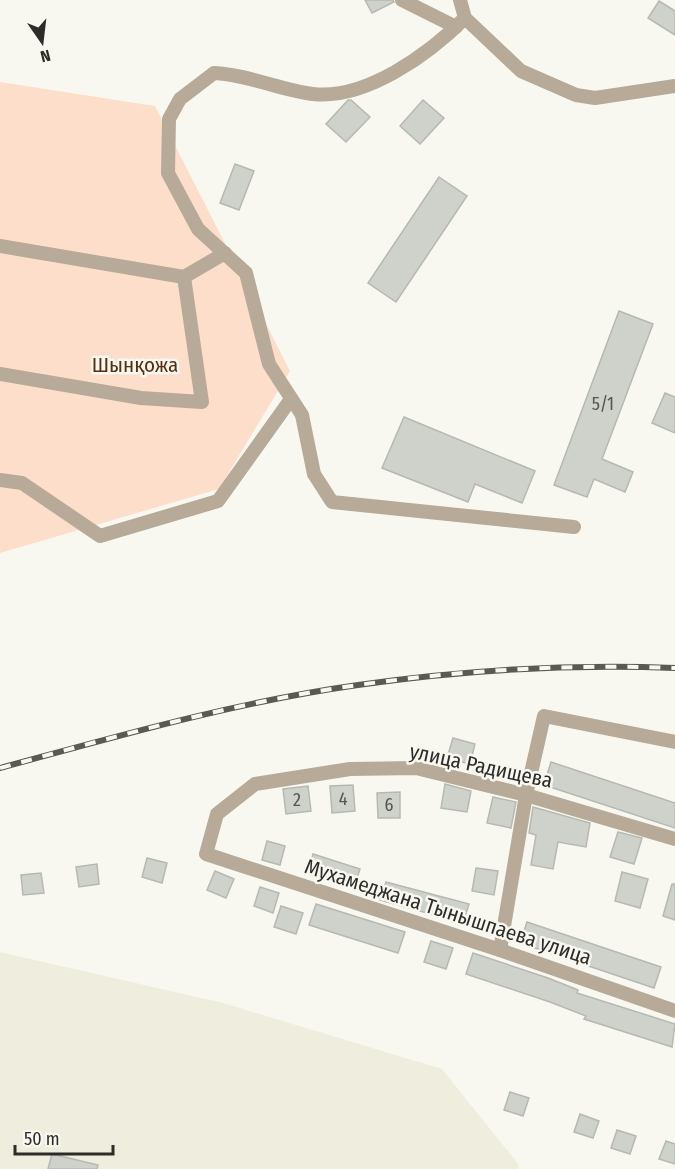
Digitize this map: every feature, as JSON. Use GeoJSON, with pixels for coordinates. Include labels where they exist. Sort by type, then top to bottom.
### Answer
{"type":"FeatureCollection","features":[{"type":"Feature","properties":{"kind":"street"},"geometry":{"type":"LineString","coordinates":[[402,0],[460,23],[521,71],[576,95],[595,98],[675,86]]}},
{"type":"Feature","properties":{"kind":"street"},"geometry":{"type":"LineString","coordinates":[[460,0],[460,23],[410,66],[349,91],[314,94],[259,79],[214,73],[180,99],[169,119],[168,173],[198,229],[246,273],[269,364],[302,415],[314,474],[332,502],[574,527]]}},
{"type":"Feature","properties":{"kind":"street"},"geometry":{"type":"LineString","coordinates":[[0,246],[184,277],[225,253]]}},
{"type":"Feature","properties":{"kind":"street"},"geometry":{"type":"LineString","coordinates":[[0,374],[141,398],[202,402],[184,277]]}},
{"type":"Feature","properties":{"kind":"street"},"geometry":{"type":"LineString","coordinates":[[0,480],[22,483],[100,536],[218,501],[291,399]]}},
{"type":"Feature","properties":{"kind":"street"},"geometry":{"type":"LineString","coordinates":[[500,950],[526,795],[544,716],[675,742]]}},
{"type":"Feature","properties":{"kind":"street","name":"улица Радищева"},"geometry":{"type":"LineString","coordinates":[[206,854],[217,814],[255,784],[350,769],[416,768],[526,795],[675,839]]}},
{"type":"Feature","properties":{"kind":"street","name":"Мухамеджана Тынышпаева улица"},"geometry":{"type":"LineString","coordinates":[[206,854],[500,950],[675,1011]]}},
{"type":"Feature","properties":{"kind":"shaded area"},"geometry":{"type":"Polygon","coordinates":[[[0,952],[223,1003],[442,1069],[519,1165],[518,1169],[0,1169],[0,952]]]}},
{"type":"Feature","properties":{"kind":"green space","name":"Шынқожа"},"geometry":{"type":"Polygon","coordinates":[[[0,82],[155,106],[290,371],[219,489],[0,553],[0,82]]]}},
{"type":"Feature","properties":{"kind":"building"},"geometry":{"type":"Polygon","coordinates":[[[365,0],[393,0],[394,2],[372,13],[365,0]]]}},
{"type":"Feature","properties":{"kind":"building"},"geometry":{"type":"Polygon","coordinates":[[[659,1],[675,11],[675,35],[648,18],[659,1]]]}},
{"type":"Feature","properties":{"kind":"building"},"geometry":{"type":"Polygon","coordinates":[[[348,100],[351,100],[370,117],[346,142],[326,124],[348,100]]]}},
{"type":"Feature","properties":{"kind":"building"},"geometry":{"type":"Polygon","coordinates":[[[423,100],[444,118],[420,144],[400,126],[423,100]]]}},
{"type":"Feature","properties":{"kind":"building"},"geometry":{"type":"Polygon","coordinates":[[[235,164],[254,171],[239,210],[220,203],[235,164]]]}},
{"type":"Feature","properties":{"kind":"building"},"geometry":{"type":"Polygon","coordinates":[[[439,177],[467,196],[396,302],[368,283],[439,177]]]}},
{"type":"Feature","properties":{"kind":"building"},"geometry":{"type":"Polygon","coordinates":[[[619,311],[653,324],[602,459],[633,472],[625,492],[594,479],[587,497],[554,485],[619,311]]]}},
{"type":"Feature","properties":{"kind":"building"},"geometry":{"type":"Polygon","coordinates":[[[665,393],[675,397],[675,433],[652,423],[665,393]]]}},
{"type":"Feature","properties":{"kind":"building"},"geometry":{"type":"Polygon","coordinates":[[[404,417],[535,471],[522,503],[475,484],[468,502],[382,468],[404,417]]]}},
{"type":"Feature","properties":{"kind":"building"},"geometry":{"type":"Polygon","coordinates":[[[453,738],[475,744],[470,764],[447,758],[453,738]]]}},
{"type":"Feature","properties":{"kind":"building"},"geometry":{"type":"Polygon","coordinates":[[[551,762],[675,803],[675,828],[544,785],[551,762]]]}},
{"type":"Feature","properties":{"kind":"building"},"geometry":{"type":"Polygon","coordinates":[[[445,784],[471,791],[467,812],[441,808],[445,784]]]}},
{"type":"Feature","properties":{"kind":"building"},"geometry":{"type":"Polygon","coordinates":[[[353,785],[355,811],[332,813],[330,786],[353,785]]]}},
{"type":"Feature","properties":{"kind":"building"},"geometry":{"type":"Polygon","coordinates":[[[308,786],[311,811],[286,814],[283,789],[308,786]]]}},
{"type":"Feature","properties":{"kind":"building"},"geometry":{"type":"Polygon","coordinates":[[[400,792],[400,818],[378,818],[377,793],[400,792]]]}},
{"type":"Feature","properties":{"kind":"building"},"geometry":{"type":"Polygon","coordinates":[[[493,797],[516,802],[511,828],[487,823],[493,797]]]}},
{"type":"Feature","properties":{"kind":"building"},"geometry":{"type":"Polygon","coordinates":[[[533,807],[590,823],[586,847],[558,842],[553,869],[531,865],[536,835],[529,833],[533,807]]]}},
{"type":"Feature","properties":{"kind":"building"},"geometry":{"type":"Polygon","coordinates":[[[618,832],[642,838],[634,864],[610,857],[618,832]]]}},
{"type":"Feature","properties":{"kind":"building"},"geometry":{"type":"Polygon","coordinates":[[[267,841],[285,846],[280,865],[262,860],[267,841]]]}},
{"type":"Feature","properties":{"kind":"building"},"geometry":{"type":"Polygon","coordinates":[[[313,854],[360,869],[354,887],[308,872],[313,854]]]}},
{"type":"Feature","properties":{"kind":"building"},"geometry":{"type":"Polygon","coordinates":[[[147,858],[167,863],[162,883],[142,877],[147,858]]]}},
{"type":"Feature","properties":{"kind":"building"},"geometry":{"type":"Polygon","coordinates":[[[97,864],[99,884],[79,887],[76,867],[97,864]]]}},
{"type":"Feature","properties":{"kind":"building"},"geometry":{"type":"Polygon","coordinates":[[[476,868],[498,871],[494,895],[472,891],[476,868]]]}},
{"type":"Feature","properties":{"kind":"building"},"geometry":{"type":"Polygon","coordinates":[[[215,871],[234,879],[226,898],[207,890],[215,871]]]}},
{"type":"Feature","properties":{"kind":"building"},"geometry":{"type":"Polygon","coordinates":[[[622,872],[648,879],[640,908],[615,901],[622,872]]]}},
{"type":"Feature","properties":{"kind":"building"},"geometry":{"type":"Polygon","coordinates":[[[41,873],[44,893],[23,895],[21,875],[41,873]]]}},
{"type":"Feature","properties":{"kind":"building"},"geometry":{"type":"Polygon","coordinates":[[[386,882],[469,904],[463,923],[380,900],[386,882]]]}},
{"type":"Feature","properties":{"kind":"building"},"geometry":{"type":"Polygon","coordinates":[[[672,884],[675,884],[675,920],[663,916],[672,884]]]}},
{"type":"Feature","properties":{"kind":"building"},"geometry":{"type":"Polygon","coordinates":[[[260,887],[279,893],[273,913],[254,906],[260,887]]]}},
{"type":"Feature","properties":{"kind":"building"},"geometry":{"type":"Polygon","coordinates":[[[316,904],[405,932],[398,953],[309,925],[316,904]]]}},
{"type":"Feature","properties":{"kind":"building"},"geometry":{"type":"Polygon","coordinates":[[[281,906],[303,913],[296,934],[274,927],[281,906]]]}},
{"type":"Feature","properties":{"kind":"building"},"geometry":{"type":"Polygon","coordinates":[[[527,922],[661,967],[654,988],[520,943],[527,922]]]}},
{"type":"Feature","properties":{"kind":"building"},"geometry":{"type":"Polygon","coordinates":[[[431,941],[453,948],[446,969],[424,962],[431,941]]]}},
{"type":"Feature","properties":{"kind":"building"},"geometry":{"type":"Polygon","coordinates":[[[473,953],[548,978],[578,990],[577,993],[675,1024],[672,1047],[584,1019],[586,1016],[550,1002],[466,974],[473,953]]]}},
{"type":"Feature","properties":{"kind":"building"},"geometry":{"type":"Polygon","coordinates":[[[510,1092],[529,1098],[523,1116],[504,1110],[510,1092]]]}},
{"type":"Feature","properties":{"kind":"building"},"geometry":{"type":"Polygon","coordinates":[[[580,1114],[599,1121],[593,1138],[574,1132],[580,1114]]]}},
{"type":"Feature","properties":{"kind":"building"},"geometry":{"type":"Polygon","coordinates":[[[617,1130],[636,1136],[630,1154],[611,1148],[617,1130]]]}},
{"type":"Feature","properties":{"kind":"building"},"geometry":{"type":"Polygon","coordinates":[[[666,1141],[675,1144],[675,1164],[659,1159],[666,1141]]]}},
{"type":"Feature","properties":{"kind":"building"},"geometry":{"type":"Polygon","coordinates":[[[52,1154],[98,1165],[97,1169],[48,1169],[52,1154]]]}},
{"type":"Feature","properties":{"kind":"railway"},"geometry":{"type":"LineString","coordinates":[[0,768],[222,710],[358,685],[437,675],[516,669],[675,668]]}}]}
